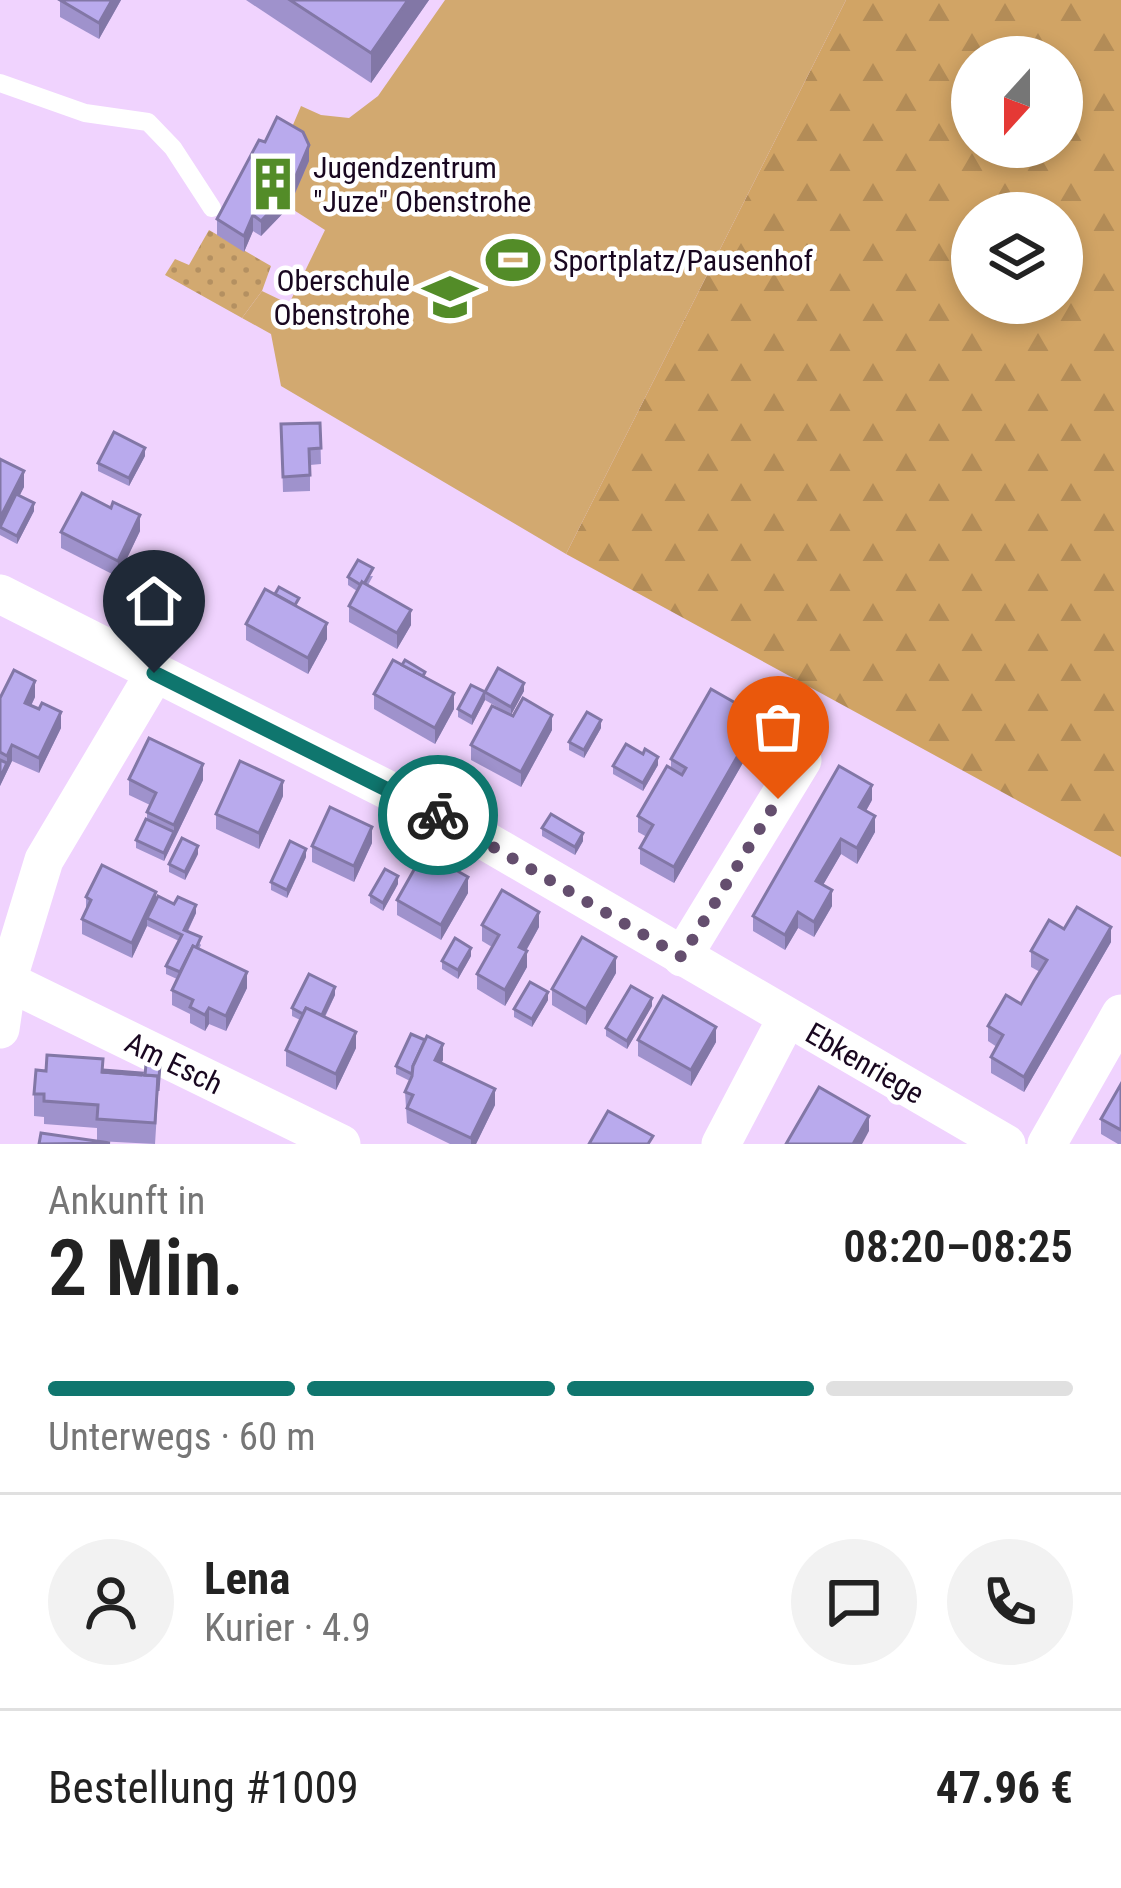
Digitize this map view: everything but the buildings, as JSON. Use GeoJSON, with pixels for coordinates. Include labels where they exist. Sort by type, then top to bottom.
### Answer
{"type":"FeatureCollection","features":[{"type":"Feature","properties":{"kind":"street","name":"Ebkenriege"},"geometry":{"type":"LineString","coordinates":[[0,594],[465,829],[1006,1144]]}},
{"type":"Feature","properties":{"kind":"street"},"geometry":{"type":"LineString","coordinates":[[0,1029],[7,981],[44,860],[154,673]]}},
{"type":"Feature","properties":{"kind":"street"},"geometry":{"type":"LineString","coordinates":[[682,957],[802,760]]}},
{"type":"Feature","properties":{"kind":"street","name":"Am Esch"},"geometry":{"type":"LineString","coordinates":[[7,981],[341,1144]]}},
{"type":"Feature","properties":{"kind":"street"},"geometry":{"type":"LineString","coordinates":[[1047,1144],[1121,1014]]}},
{"type":"Feature","properties":{"kind":"street","name":"Ebkenriege"},"geometry":{"type":"LineString","coordinates":[[721,1144],[787,1018]]}},
{"type":"Feature","properties":{"kind":"lane"},"geometry":{"type":"LineString","coordinates":[[0,83],[85,113],[148,122],[172,148],[212,208]]}},
{"type":"Feature","properties":{"kind":"green space"},"geometry":{"type":"Polygon","coordinates":[[[846,0],[1121,0],[1121,857],[566,554],[846,0]]]}},
{"type":"Feature","properties":{"kind":"shaded area","name":"Sportplatz/Pausenhof"},"geometry":{"type":"Polygon","coordinates":[[[445,0],[846,0],[566,554],[281,386],[271,334],[242,318],[262,291],[289,304],[325,230],[289,207],[287,139],[301,106],[321,115],[349,118],[378,96],[445,0]]]}},
{"type":"Feature","properties":{"kind":"shaded area"},"geometry":{"type":"Polygon","coordinates":[[[209,230],[271,266],[262,291],[242,318],[165,275],[175,259],[189,265],[209,230]]]}},
{"type":"Feature","properties":{"kind":"way so far"},"geometry":{"type":"LineString","coordinates":[[438,815],[682,957],[778,799]]}},
{"type":"Feature","properties":{"kind":"place","name":"Jugendzentrum \"Juze\" Obenstrohe"},"geometry":{"type":"Point","coordinates":[273,184]}},
{"type":"Feature","properties":{"kind":"place","name":"Sportplatz/Pausenhof"},"geometry":{"type":"Point","coordinates":[513,260]}},
{"type":"Feature","properties":{"kind":"place","name":"Oberschule Obenstrohe"},"geometry":{"type":"Point","coordinates":[450,297]}},
{"type":"Feature","properties":{"kind":"route"},"geometry":{"type":"LineString","coordinates":[[154,673],[438,815]]}}]}
